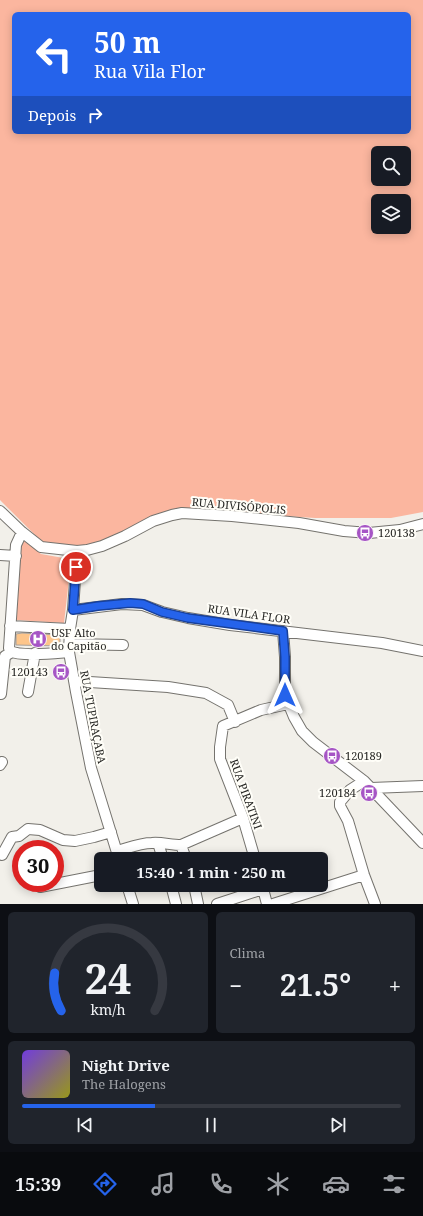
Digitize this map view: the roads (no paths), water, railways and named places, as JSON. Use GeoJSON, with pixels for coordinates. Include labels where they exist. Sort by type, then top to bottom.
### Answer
{"type":"FeatureCollection","features":[{"type":"Feature","properties":{"kind":"street","name":"RUA DIVISÓPOLIS"},"geometry":{"type":"LineString","coordinates":[[0,511],[22,532],[41,547],[77,551],[102,546],[153,521],[172,514],[182,513],[247,518],[357,532],[400,530],[423,524]]}},
{"type":"Feature","properties":{"kind":"street"},"geometry":{"type":"LineString","coordinates":[[2,694],[5,656],[10,650],[16,545],[22,532]]}},
{"type":"Feature","properties":{"kind":"street","name":"RUA TUPIRAÇABA"},"geometry":{"type":"LineString","coordinates":[[77,551],[69,648],[90,768],[117,852]]}},
{"type":"Feature","properties":{"kind":"street"},"geometry":{"type":"LineString","coordinates":[[0,555],[16,556]]}},
{"type":"Feature","properties":{"kind":"street","name":"RUA VILA FLOR"},"geometry":{"type":"LineString","coordinates":[[73,610],[130,603],[143,604],[162,612],[188,618],[382,643],[423,651]]}},
{"type":"Feature","properties":{"kind":"street"},"geometry":{"type":"LineString","coordinates":[[0,619],[11,623],[70,629]]}},
{"type":"Feature","properties":{"kind":"street"},"geometry":{"type":"LineString","coordinates":[[283,631],[285,657],[284,688],[288,704],[302,731],[312,742],[367,785],[423,843]]}},
{"type":"Feature","properties":{"kind":"street"},"geometry":{"type":"LineString","coordinates":[[10,650],[35,654],[69,648],[123,645]]}},
{"type":"Feature","properties":{"kind":"street"},"geometry":{"type":"LineString","coordinates":[[28,692],[35,654]]}},
{"type":"Feature","properties":{"kind":"street"},"geometry":{"type":"LineString","coordinates":[[74,681],[168,687],[206,694],[228,705],[235,722],[250,714],[288,704]]}},
{"type":"Feature","properties":{"kind":"street","name":"RUA PIRATINI"},"geometry":{"type":"LineString","coordinates":[[235,722],[223,726],[220,759],[243,818],[253,852]]}},
{"type":"Feature","properties":{"kind":"street"},"geometry":{"type":"LineString","coordinates":[[375,904],[364,875],[348,821],[340,806],[340,802],[350,790],[367,785],[423,786]]}},
{"type":"Feature","properties":{"kind":"street"},"geometry":{"type":"LineString","coordinates":[[125,852],[143,844],[181,844],[243,818]]}},
{"type":"Feature","properties":{"kind":"street"},"geometry":{"type":"LineString","coordinates":[[1,854],[11,838],[19,836],[28,829],[40,830],[63,840],[75,841],[111,832]]}},
{"type":"Feature","properties":{"kind":"street"},"geometry":{"type":"LineString","coordinates":[[158,843],[161,852]]}},
{"type":"Feature","properties":{"kind":"street"},"geometry":{"type":"LineString","coordinates":[[181,844],[184,852]]}},
{"type":"Feature","properties":{"kind":"street"},"geometry":{"type":"LineString","coordinates":[[273,904],[364,875]]}},
{"type":"Feature","properties":{"kind":"street"},"geometry":{"type":"LineString","coordinates":[[64,883],[94,877]]}},
{"type":"Feature","properties":{"kind":"street"},"geometry":{"type":"LineString","coordinates":[[129,892],[133,904]]}},
{"type":"Feature","properties":{"kind":"street"},"geometry":{"type":"LineString","coordinates":[[173,892],[176,904]]}},
{"type":"Feature","properties":{"kind":"street"},"geometry":{"type":"LineString","coordinates":[[195,892],[198,904]]}},
{"type":"Feature","properties":{"kind":"street"},"geometry":{"type":"LineString","coordinates":[[218,904],[249,892]]}},
{"type":"Feature","properties":{"kind":"street"},"geometry":{"type":"LineString","coordinates":[[263,892],[267,904]]}},
{"type":"Feature","properties":{"kind":"place","name":"120138"},"geometry":{"type":"Point","coordinates":[365,533]}},
{"type":"Feature","properties":{"kind":"place","name":"USF Alto do Capitão"},"geometry":{"type":"Point","coordinates":[38,639]}},
{"type":"Feature","properties":{"kind":"place","name":"120143"},"geometry":{"type":"Point","coordinates":[61,672]}},
{"type":"Feature","properties":{"kind":"place","name":"120189"},"geometry":{"type":"Point","coordinates":[332,756]}},
{"type":"Feature","properties":{"kind":"place","name":"120184"},"geometry":{"type":"Point","coordinates":[369,793]}}]}
